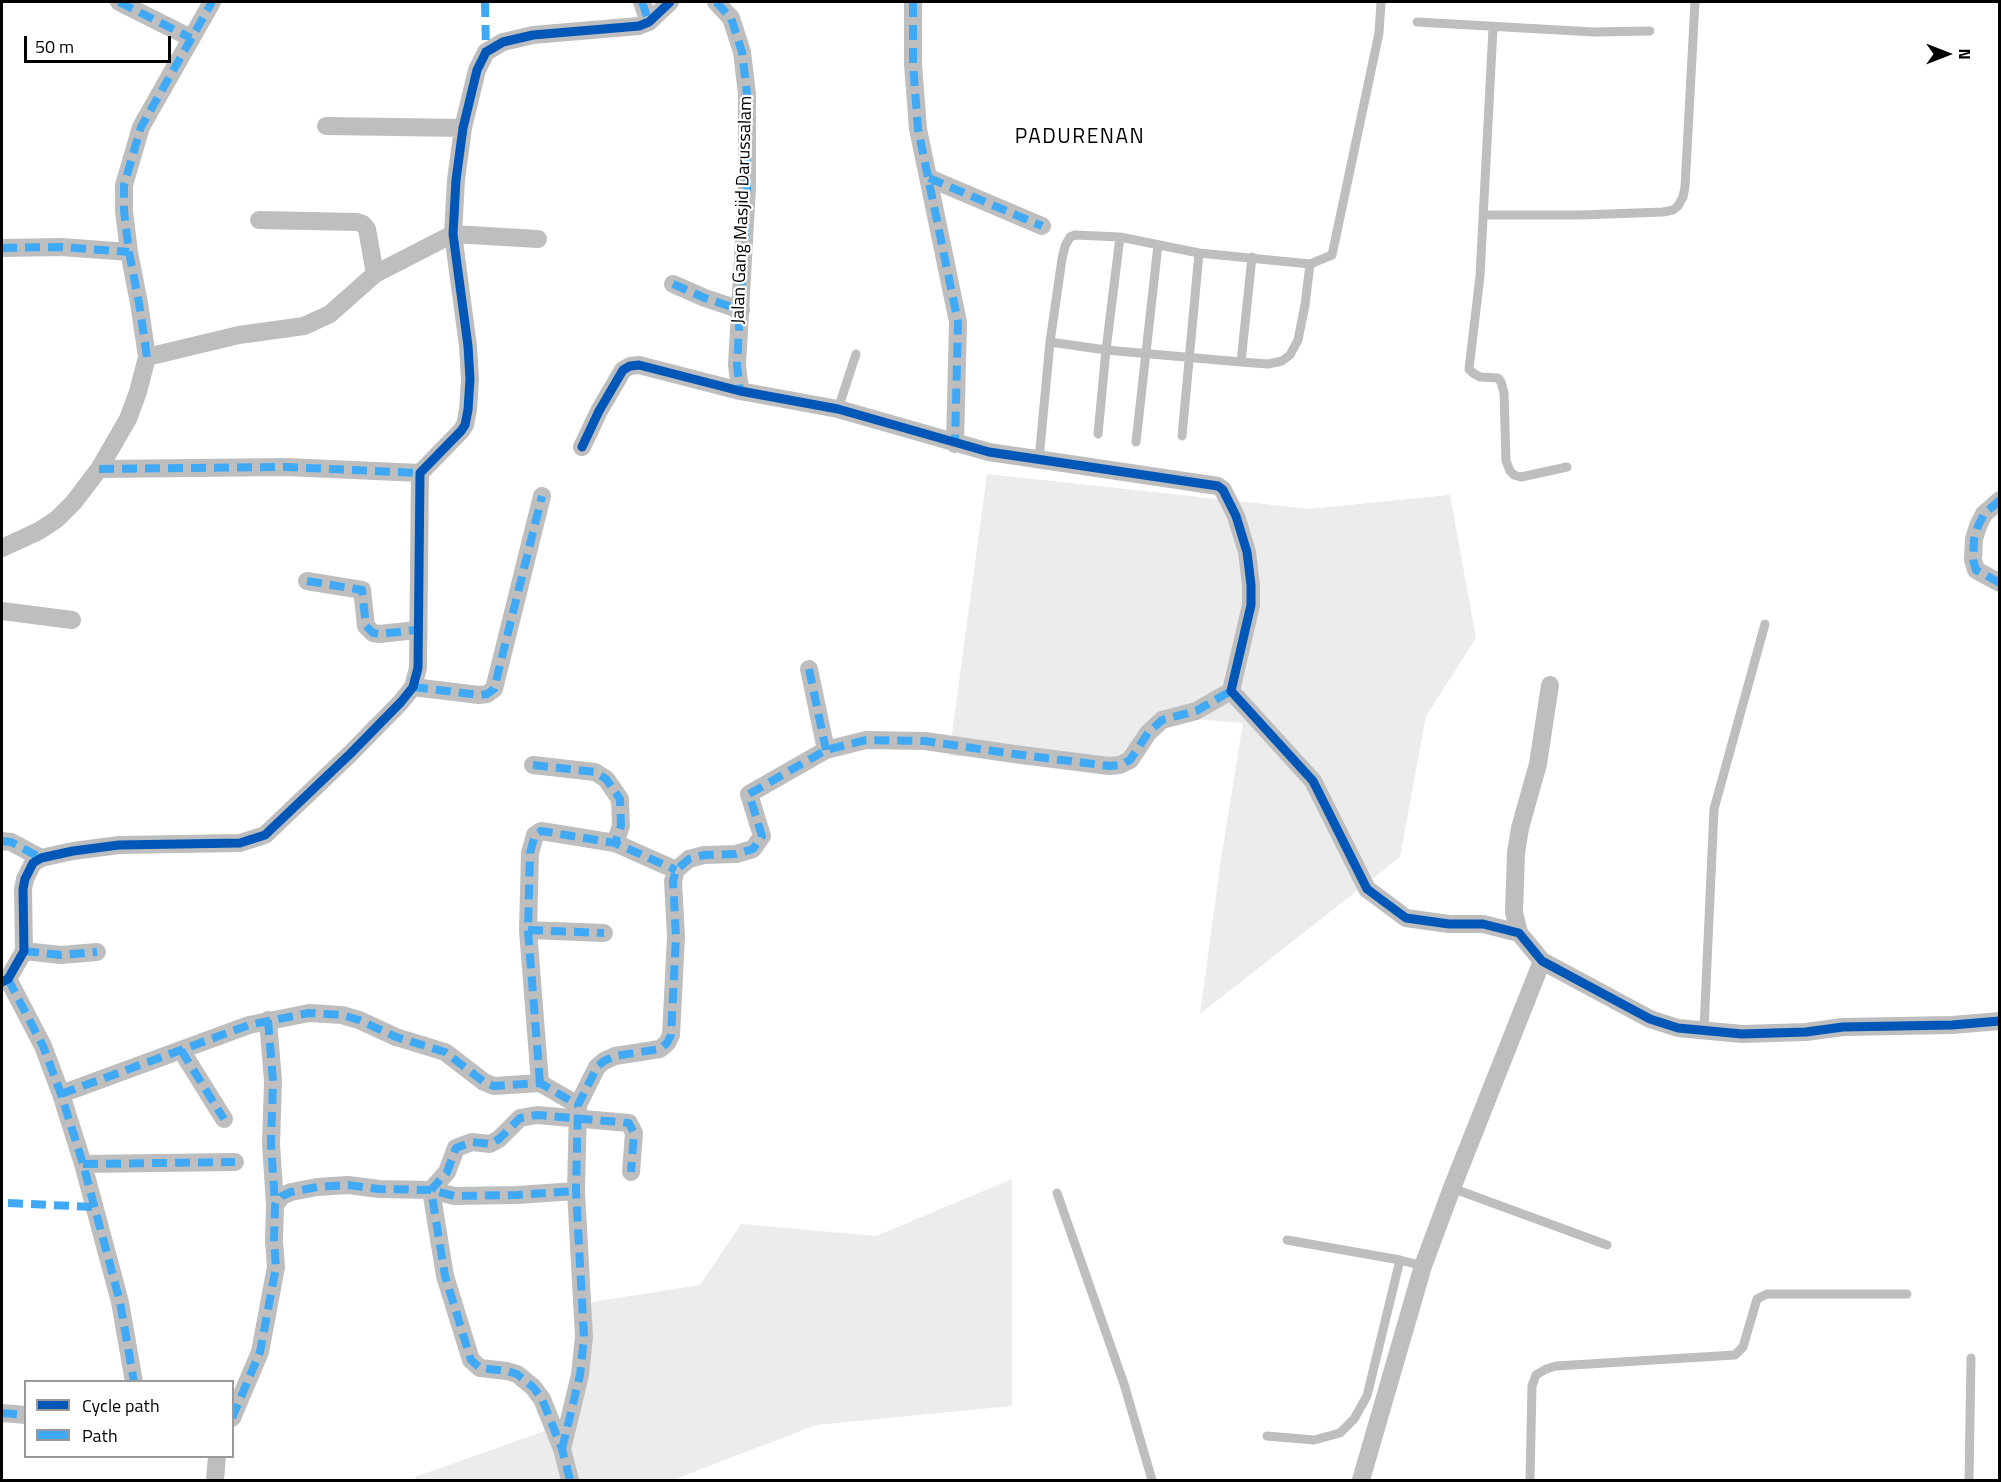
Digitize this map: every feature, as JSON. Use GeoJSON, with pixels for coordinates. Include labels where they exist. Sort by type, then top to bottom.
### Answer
{"type":"FeatureCollection","features":[{"type":"Feature","properties":{"kind":"street"},"geometry":{"type":"LineString","coordinates":[[119,2],[191,38]]}},
{"type":"Feature","properties":{"kind":"street"},"geometry":{"type":"LineString","coordinates":[[2,548],[39,531],[57,519],[74,502],[99,469],[128,418],[138,392],[147,357],[129,252],[124,212],[124,185],[141,127],[212,2]]}},
{"type":"Feature","properties":{"kind":"street"},"geometry":{"type":"LineString","coordinates":[[642,2],[649,22]]}},
{"type":"Feature","properties":{"kind":"street"},"geometry":{"type":"LineString","coordinates":[[134,1380],[120,1302],[61,1094],[43,1046],[5,980],[24,951],[25,879],[33,863],[41,858],[73,851],[119,845],[240,843],[265,835],[350,754],[413,687],[418,668],[420,473],[461,431],[465,425],[468,410],[470,379],[468,346],[453,234],[456,180],[463,128],[477,70],[486,52],[503,42],[533,35],[639,26],[649,22],[670,2]]}},
{"type":"Feature","properties":{"kind":"street","name":"Jalan Gang Masjid Darussalam"},"geometry":{"type":"LineString","coordinates":[[716,2],[731,18],[735,29],[742,52],[747,94],[748,153],[737,365],[740,391]]}},
{"type":"Feature","properties":{"kind":"street"},"geometry":{"type":"LineString","coordinates":[[914,2],[913,64],[918,129],[958,322],[955,444]]}},
{"type":"Feature","properties":{"kind":"street"},"geometry":{"type":"LineString","coordinates":[[326,126],[463,128]]}},
{"type":"Feature","properties":{"kind":"street"},"geometry":{"type":"LineString","coordinates":[[929,178],[1042,226]]}},
{"type":"Feature","properties":{"kind":"street"},"geometry":{"type":"LineString","coordinates":[[259,220],[357,222],[367,229],[375,274]]}},
{"type":"Feature","properties":{"kind":"street"},"geometry":{"type":"LineString","coordinates":[[147,357],[238,335],[303,326],[330,314],[375,274],[453,234],[538,239]]}},
{"type":"Feature","properties":{"kind":"street"},"geometry":{"type":"LineString","coordinates":[[2,248],[61,247],[129,252]]}},
{"type":"Feature","properties":{"kind":"street"},"geometry":{"type":"LineString","coordinates":[[673,284],[741,310]]}},
{"type":"Feature","properties":{"kind":"street"},"geometry":{"type":"LineString","coordinates":[[562,1449],[580,1375],[584,1337],[576,1191],[577,1112],[597,1067],[604,1061],[615,1056],[660,1049],[671,1035],[676,937],[673,881],[676,870],[689,859],[704,855],[736,854],[753,849],[762,836],[749,794],[826,750],[866,740],[924,741],[1109,766],[1120,765],[1130,760],[1148,733],[1162,720],[1196,711],[1231,691],[1251,605],[1251,585],[1246,552],[1236,516],[1223,490],[1218,486],[989,452],[838,409],[740,391],[649,367],[630,366],[623,370],[599,411],[582,447]]}},
{"type":"Feature","properties":{"kind":"street"},"geometry":{"type":"LineString","coordinates":[[99,469],[286,467],[420,473]]}},
{"type":"Feature","properties":{"kind":"street"},"geometry":{"type":"LineString","coordinates":[[413,687],[479,694],[488,694],[494,689],[542,496]]}},
{"type":"Feature","properties":{"kind":"street"},"geometry":{"type":"LineString","coordinates":[[2000,500],[1984,514],[1978,526],[1974,539],[1973,560],[1976,570],[2000,583]]}},
{"type":"Feature","properties":{"kind":"street"},"geometry":{"type":"LineString","coordinates":[[307,581],[362,590],[366,626],[373,633],[417,630]]}},
{"type":"Feature","properties":{"kind":"street"},"geometry":{"type":"LineString","coordinates":[[2,611],[72,620]]}},
{"type":"Feature","properties":{"kind":"street"},"geometry":{"type":"LineString","coordinates":[[809,669],[826,750]]}},
{"type":"Feature","properties":{"kind":"street"},"geometry":{"type":"LineString","coordinates":[[1550,685],[1538,764],[1520,828],[1516,853],[1514,912],[1519,933],[1542,962],[1650,1019],[1678,1028],[1742,1034],[1770,1034],[1843,1028],[1952,1025],[2000,1021]]}},
{"type":"Feature","properties":{"kind":"street"},"geometry":{"type":"LineString","coordinates":[[1231,691],[1312,781],[1367,889],[1406,918],[1449,924],[1483,924],[1519,933]]}},
{"type":"Feature","properties":{"kind":"street"},"geometry":{"type":"LineString","coordinates":[[533,765],[595,772],[606,779],[620,799],[621,826],[615,843]]}},
{"type":"Feature","properties":{"kind":"street"},"geometry":{"type":"LineString","coordinates":[[540,1083],[528,930],[530,853],[535,835],[538,832],[615,843],[676,870]]}},
{"type":"Feature","properties":{"kind":"street"},"geometry":{"type":"LineString","coordinates":[[2,841],[11,842],[41,858]]}},
{"type":"Feature","properties":{"kind":"street"},"geometry":{"type":"LineString","coordinates":[[528,930],[604,933]]}},
{"type":"Feature","properties":{"kind":"street"},"geometry":{"type":"LineString","coordinates":[[24,951],[62,955],[96,952]]}},
{"type":"Feature","properties":{"kind":"street"},"geometry":{"type":"LineString","coordinates":[[1361,1480],[1423,1266],[1542,962]]}},
{"type":"Feature","properties":{"kind":"street"},"geometry":{"type":"LineString","coordinates":[[61,1094],[249,1024],[309,1013],[342,1016],[367,1023],[411,1043],[445,1053],[484,1082],[494,1086],[540,1083],[577,1112]]}},
{"type":"Feature","properties":{"kind":"street"},"geometry":{"type":"LineString","coordinates":[[234,1413],[260,1352],[276,1267],[272,1170],[273,1081],[268,1020]]}},
{"type":"Feature","properties":{"kind":"street"},"geometry":{"type":"LineString","coordinates":[[181,1050],[224,1119]]}},
{"type":"Feature","properties":{"kind":"street"},"geometry":{"type":"LineString","coordinates":[[431,1190],[447,1172],[456,1148],[472,1142],[490,1144],[500,1139],[520,1119],[537,1115],[577,1112],[629,1123],[634,1133],[631,1172]]}},
{"type":"Feature","properties":{"kind":"street"},"geometry":{"type":"LineString","coordinates":[[82,1164],[235,1162]]}},
{"type":"Feature","properties":{"kind":"street"},"geometry":{"type":"LineString","coordinates":[[275,1205],[282,1196],[291,1192],[348,1185],[379,1189],[431,1190],[454,1196],[576,1191]]}},
{"type":"Feature","properties":{"kind":"street"},"geometry":{"type":"LineString","coordinates":[[431,1190],[445,1276],[471,1360],[480,1368],[517,1374],[533,1387],[542,1399],[562,1449],[570,1480]]}},
{"type":"Feature","properties":{"kind":"street"},"geometry":{"type":"LineString","coordinates":[[2,1413],[24,1415]]}},
{"type":"Feature","properties":{"kind":"street"},"geometry":{"type":"LineString","coordinates":[[215,1480],[217,1458]]}},
{"type":"Feature","properties":{"kind":"lane"},"geometry":{"type":"LineString","coordinates":[[1039,459],[1050,342],[1062,259],[1070,237],[1081,235],[1120,237],[1199,253],[1310,264],[1332,255],[1379,33],[1381,2]]}},
{"type":"Feature","properties":{"kind":"lane"},"geometry":{"type":"LineString","coordinates":[[1484,215],[1664,212],[1678,206],[1685,188],[1695,2]]}},
{"type":"Feature","properties":{"kind":"lane"},"geometry":{"type":"LineString","coordinates":[[1418,22],[1594,32],[1650,31]]}},
{"type":"Feature","properties":{"kind":"lane"},"geometry":{"type":"LineString","coordinates":[[1493,28],[1480,276],[1469,369],[1480,377],[1498,378],[1501,381],[1504,393],[1506,461],[1514,476],[1521,477],[1567,467]]}},
{"type":"Feature","properties":{"kind":"lane"},"geometry":{"type":"LineString","coordinates":[[1098,434],[1120,237]]}},
{"type":"Feature","properties":{"kind":"lane"},"geometry":{"type":"LineString","coordinates":[[1136,442],[1158,245]]}},
{"type":"Feature","properties":{"kind":"lane"},"geometry":{"type":"LineString","coordinates":[[1182,436],[1199,253]]}},
{"type":"Feature","properties":{"kind":"lane"},"geometry":{"type":"LineString","coordinates":[[1241,362],[1252,257]]}},
{"type":"Feature","properties":{"kind":"lane"},"geometry":{"type":"LineString","coordinates":[[1050,342],[1106,350],[1241,362],[1268,364],[1282,361],[1290,355],[1298,340],[1310,264]]}},
{"type":"Feature","properties":{"kind":"lane"},"geometry":{"type":"LineString","coordinates":[[838,409],[856,354]]}},
{"type":"Feature","properties":{"kind":"lane"},"geometry":{"type":"LineString","coordinates":[[1704,1029],[1714,809],[1765,624]]}},
{"type":"Feature","properties":{"kind":"lane"},"geometry":{"type":"LineString","coordinates":[[1452,1188],[1607,1245]]}},
{"type":"Feature","properties":{"kind":"lane"},"geometry":{"type":"LineString","coordinates":[[1058,1193],[1124,1384],[1152,1480]]}},
{"type":"Feature","properties":{"kind":"lane"},"geometry":{"type":"LineString","coordinates":[[1287,1240],[1423,1266]]}},
{"type":"Feature","properties":{"kind":"lane"},"geometry":{"type":"LineString","coordinates":[[1267,1436],[1314,1440],[1340,1433],[1354,1419],[1367,1396],[1400,1260]]}},
{"type":"Feature","properties":{"kind":"lane"},"geometry":{"type":"LineString","coordinates":[[1530,1480],[1532,1386],[1536,1375],[1546,1369],[1556,1366],[1735,1355],[1743,1347],[1757,1299],[1767,1294],[1907,1294]]}},
{"type":"Feature","properties":{"kind":"lane"},"geometry":{"type":"LineString","coordinates":[[1969,1480],[1971,1358]]}},
{"type":"Feature","properties":{"kind":"shaded area"},"geometry":{"type":"Polygon","coordinates":[[[987,474],[1310,509],[1450,495],[1476,638],[1426,716],[1400,857],[1200,1014],[1221,859],[1243,723],[1154,716],[1117,762],[949,756],[987,474]]]}},
{"type":"Feature","properties":{"kind":"shaded area"},"geometry":{"type":"Polygon","coordinates":[[[1012,1179],[1012,1406],[816,1425],[673,1480],[416,1480],[415,1477],[573,1421],[592,1302],[700,1285],[741,1224],[876,1236],[1012,1179]]]}},
{"type":"Feature","properties":{"kind":"marked path"},"geometry":{"type":"LineString","coordinates":[[119,2],[191,38]]}},
{"type":"Feature","properties":{"kind":"marked path"},"geometry":{"type":"LineString","coordinates":[[147,357],[129,252],[124,211],[124,185],[141,127],[212,2]]}},
{"type":"Feature","properties":{"kind":"marked path"},"geometry":{"type":"LineString","coordinates":[[485,2],[486,52]]}},
{"type":"Feature","properties":{"kind":"marked path"},"geometry":{"type":"LineString","coordinates":[[642,2],[649,22]]}},
{"type":"Feature","properties":{"kind":"marked path"},"geometry":{"type":"LineString","coordinates":[[716,2],[731,18],[742,52],[747,94],[747,188],[737,365],[740,391],[736,390]]}},
{"type":"Feature","properties":{"kind":"marked path"},"geometry":{"type":"LineString","coordinates":[[913,2],[913,64],[918,129],[958,322],[955,444]]}},
{"type":"Feature","properties":{"kind":"marked path"},"geometry":{"type":"LineString","coordinates":[[929,178],[1042,226]]}},
{"type":"Feature","properties":{"kind":"marked path"},"geometry":{"type":"LineString","coordinates":[[2,248],[61,247],[129,252]]}},
{"type":"Feature","properties":{"kind":"marked path"},"geometry":{"type":"LineString","coordinates":[[673,284],[741,310]]}},
{"type":"Feature","properties":{"kind":"marked path"},"geometry":{"type":"LineString","coordinates":[[99,469],[286,467],[420,473]]}},
{"type":"Feature","properties":{"kind":"marked path"},"geometry":{"type":"LineString","coordinates":[[413,687],[479,695],[487,694],[494,689],[542,496]]}},
{"type":"Feature","properties":{"kind":"marked path"},"geometry":{"type":"LineString","coordinates":[[2000,500],[1984,514],[1978,526],[1974,539],[1973,560],[1976,570],[2000,583]]}},
{"type":"Feature","properties":{"kind":"marked path"},"geometry":{"type":"LineString","coordinates":[[307,581],[362,590],[366,626],[373,633],[417,630]]}},
{"type":"Feature","properties":{"kind":"marked path"},"geometry":{"type":"LineString","coordinates":[[809,669],[826,750]]}},
{"type":"Feature","properties":{"kind":"marked path"},"geometry":{"type":"LineString","coordinates":[[562,1449],[580,1375],[584,1337],[576,1191],[578,1105],[597,1067],[604,1061],[615,1056],[660,1049],[671,1035],[676,937],[673,881],[676,870],[689,859],[704,855],[736,854],[753,849],[762,836],[749,794],[826,750],[866,740],[925,741],[1109,766],[1120,765],[1130,760],[1148,733],[1162,720],[1196,711],[1231,691]]}},
{"type":"Feature","properties":{"kind":"marked path"},"geometry":{"type":"LineString","coordinates":[[533,765],[595,772],[606,779],[620,799],[621,826],[615,843]]}},
{"type":"Feature","properties":{"kind":"marked path"},"geometry":{"type":"LineString","coordinates":[[540,1083],[528,930],[530,853],[535,835],[541,831],[615,843],[676,870]]}},
{"type":"Feature","properties":{"kind":"marked path"},"geometry":{"type":"LineString","coordinates":[[2,841],[11,842],[41,858]]}},
{"type":"Feature","properties":{"kind":"marked path"},"geometry":{"type":"LineString","coordinates":[[528,930],[604,933]]}},
{"type":"Feature","properties":{"kind":"marked path"},"geometry":{"type":"LineString","coordinates":[[24,951],[61,955],[97,952]]}},
{"type":"Feature","properties":{"kind":"marked path"},"geometry":{"type":"LineString","coordinates":[[8,979],[43,1046],[83,1164],[120,1302],[134,1380]]}},
{"type":"Feature","properties":{"kind":"marked path"},"geometry":{"type":"LineString","coordinates":[[61,1094],[249,1025],[309,1013],[342,1015],[359,1020],[396,1037],[445,1052],[484,1082],[494,1086],[540,1083],[578,1105]]}},
{"type":"Feature","properties":{"kind":"marked path"},"geometry":{"type":"LineString","coordinates":[[268,1020],[273,1081],[271,1144],[275,1205]]}},
{"type":"Feature","properties":{"kind":"marked path"},"geometry":{"type":"LineString","coordinates":[[181,1050],[224,1119]]}},
{"type":"Feature","properties":{"kind":"marked path"},"geometry":{"type":"LineString","coordinates":[[570,1480],[562,1449],[542,1399],[533,1387],[517,1374],[480,1368],[471,1360],[445,1276],[431,1190],[447,1172],[456,1148],[472,1142],[490,1144],[499,1139],[520,1118],[537,1115],[629,1123],[634,1133],[631,1172]]}},
{"type":"Feature","properties":{"kind":"marked path"},"geometry":{"type":"LineString","coordinates":[[83,1164],[235,1162]]}},
{"type":"Feature","properties":{"kind":"marked path"},"geometry":{"type":"LineString","coordinates":[[234,1413],[260,1352],[276,1267],[275,1205],[282,1196],[317,1187],[348,1185],[379,1189],[431,1190],[454,1196],[576,1191]]}},
{"type":"Feature","properties":{"kind":"marked path"},"geometry":{"type":"LineString","coordinates":[[8,1203],[93,1207]]}},
{"type":"Feature","properties":{"kind":"marked path"},"geometry":{"type":"LineString","coordinates":[[2,1413],[24,1415]]}},
{"type":"Feature","properties":{"kind":"cycle path"},"geometry":{"type":"LineString","coordinates":[[2,982],[8,979],[24,951],[23,889],[33,863],[41,858],[73,851],[119,845],[240,843],[265,835],[350,754],[413,687],[418,668],[420,473],[461,431],[465,425],[468,410],[470,379],[468,346],[453,234],[456,180],[463,128],[477,70],[486,52],[503,42],[533,35],[639,26],[649,22],[670,2]]}},
{"type":"Feature","properties":{"kind":"cycle path"},"geometry":{"type":"LineString","coordinates":[[582,447],[599,411],[623,370],[639,365],[740,391],[838,409],[989,452],[1218,486],[1223,490],[1236,516],[1247,552],[1251,585],[1251,605],[1231,691],[1313,781],[1367,889],[1406,918],[1449,924],[1483,924],[1519,933],[1542,961],[1650,1019],[1678,1028],[1742,1034],[1806,1032],[1843,1027],[1952,1025],[2000,1021]]}},
{"type":"Feature","properties":{"kind":"district","name":"PADURENAN"},"geometry":{"type":"Point","coordinates":[1080,138]}}]}
